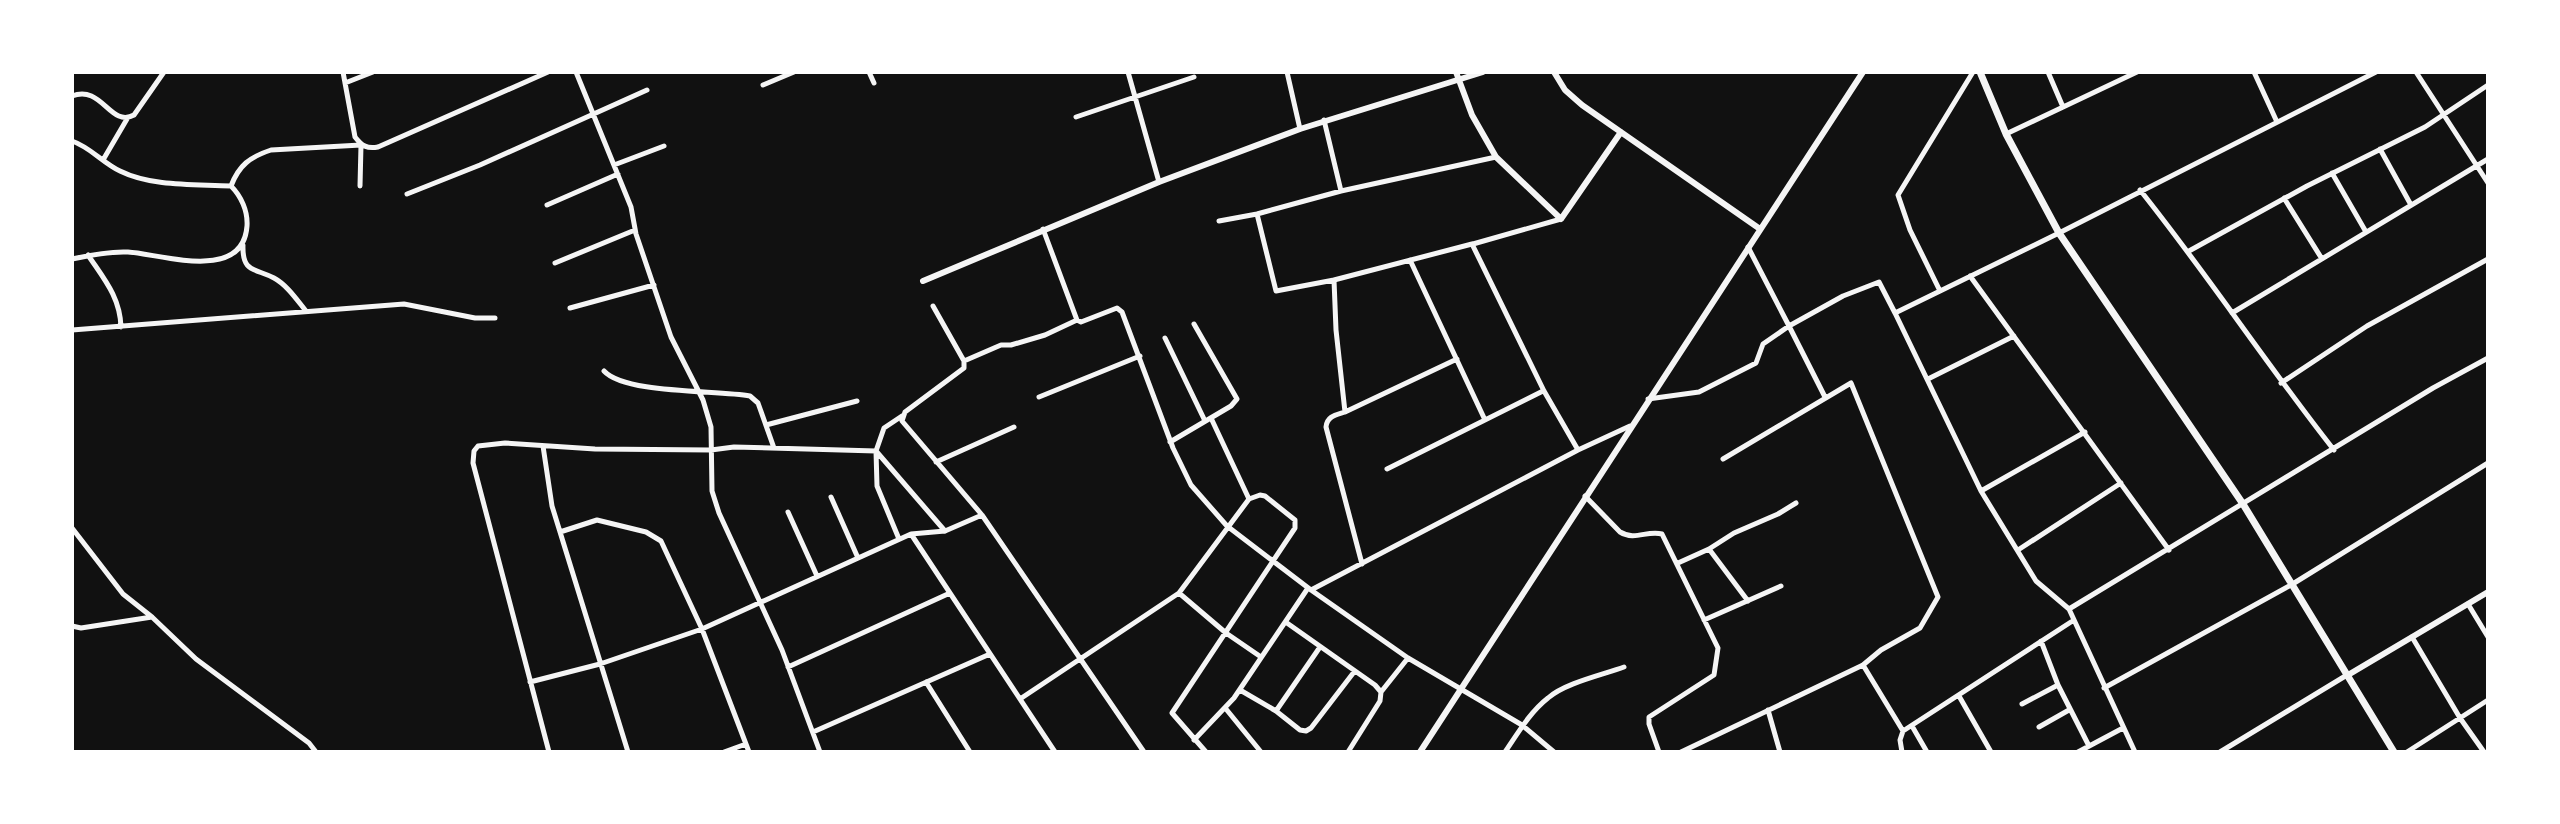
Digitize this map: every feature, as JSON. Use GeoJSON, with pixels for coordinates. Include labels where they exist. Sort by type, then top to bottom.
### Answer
{"type":"FeatureCollection","features":[{"type":"Feature","properties":{"kind":"main road"},"geometry":{"type":"LineString","coordinates":[[1980,72],[2006,134],[2059,233],[2243,504],[2394,752]]}},
{"type":"Feature","properties":{"kind":"street"},"geometry":{"type":"LineString","coordinates":[[103,160],[127,119],[134,115],[164,72]]}},
{"type":"Feature","properties":{"kind":"street"},"geometry":{"type":"LineString","coordinates":[[343,72],[355,137],[369,149],[548,72]]}},
{"type":"Feature","properties":{"kind":"street"},"geometry":{"type":"LineString","coordinates":[[345,83],[373,72]]}},
{"type":"Feature","properties":{"kind":"street"},"geometry":{"type":"LineString","coordinates":[[576,72],[631,207],[635,230],[671,337],[698,391],[711,427],[712,491],[719,513],[762,602],[820,752]]}},
{"type":"Feature","properties":{"kind":"street"},"geometry":{"type":"LineString","coordinates":[[763,85],[794,72]]}},
{"type":"Feature","properties":{"kind":"street"},"geometry":{"type":"LineString","coordinates":[[869,72],[874,83]]}},
{"type":"Feature","properties":{"kind":"street"},"geometry":{"type":"LineString","coordinates":[[1128,72],[1159,182]]}},
{"type":"Feature","properties":{"kind":"street"},"geometry":{"type":"LineString","coordinates":[[1287,72],[1300,129]]}},
{"type":"Feature","properties":{"kind":"street"},"geometry":{"type":"LineString","coordinates":[[1456,72],[1472,115],[1496,157],[1561,219]]}},
{"type":"Feature","properties":{"kind":"street"},"geometry":{"type":"LineString","coordinates":[[923,281],[1159,182],[1324,120],[1483,72]]}},
{"type":"Feature","properties":{"kind":"street"},"geometry":{"type":"LineString","coordinates":[[1554,72],[1565,90],[1760,229]]}},
{"type":"Feature","properties":{"kind":"street"},"geometry":{"type":"LineString","coordinates":[[1420,752],[1863,72]]}},
{"type":"Feature","properties":{"kind":"street"},"geometry":{"type":"LineString","coordinates":[[1940,291],[1910,230],[1898,195],[1973,72]]}},
{"type":"Feature","properties":{"kind":"street"},"geometry":{"type":"LineString","coordinates":[[2048,72],[2063,107]]}},
{"type":"Feature","properties":{"kind":"street"},"geometry":{"type":"LineString","coordinates":[[2006,134],[2137,72]]}},
{"type":"Feature","properties":{"kind":"street"},"geometry":{"type":"LineString","coordinates":[[2254,72],[2277,122]]}},
{"type":"Feature","properties":{"kind":"street"},"geometry":{"type":"LineString","coordinates":[[1895,313],[2376,72]]}},
{"type":"Feature","properties":{"kind":"street"},"geometry":{"type":"LineString","coordinates":[[2416,72],[2488,183]]}},
{"type":"Feature","properties":{"kind":"street"},"geometry":{"type":"LineString","coordinates":[[1076,117],[1194,77]]}},
{"type":"Feature","properties":{"kind":"street"},"geometry":{"type":"LineString","coordinates":[[2189,251],[2284,198],[2425,127],[2488,85]]}},
{"type":"Feature","properties":{"kind":"street"},"geometry":{"type":"LineString","coordinates":[[407,194],[647,90]]}},
{"type":"Feature","properties":{"kind":"street"},"geometry":{"type":"LineString","coordinates":[[72,96],[91,94],[120,118],[127,119]]}},
{"type":"Feature","properties":{"kind":"street"},"geometry":{"type":"LineString","coordinates":[[1324,120],[1341,191]]}},
{"type":"Feature","properties":{"kind":"street"},"geometry":{"type":"LineString","coordinates":[[1257,214],[1276,291],[1334,280],[1561,219],[1621,132]]}},
{"type":"Feature","properties":{"kind":"street"},"geometry":{"type":"LineString","coordinates":[[72,141],[117,170],[133,176],[231,186],[240,197],[246,214],[243,254],[247,266],[258,274],[274,278],[307,311]]}},
{"type":"Feature","properties":{"kind":"street"},"geometry":{"type":"LineString","coordinates":[[360,186],[361,145]]}},
{"type":"Feature","properties":{"kind":"street"},"geometry":{"type":"LineString","coordinates":[[231,186],[242,165],[258,154],[271,150],[361,145]]}},
{"type":"Feature","properties":{"kind":"street"},"geometry":{"type":"LineString","coordinates":[[614,165],[664,146]]}},
{"type":"Feature","properties":{"kind":"street"},"geometry":{"type":"LineString","coordinates":[[2380,149],[2411,205]]}},
{"type":"Feature","properties":{"kind":"street"},"geometry":{"type":"LineString","coordinates":[[1219,221],[1496,157]]}},
{"type":"Feature","properties":{"kind":"street"},"geometry":{"type":"LineString","coordinates":[[2232,313],[2488,159]]}},
{"type":"Feature","properties":{"kind":"street"},"geometry":{"type":"LineString","coordinates":[[2332,173],[2366,232]]}},
{"type":"Feature","properties":{"kind":"street"},"geometry":{"type":"LineString","coordinates":[[547,205],[618,174]]}},
{"type":"Feature","properties":{"kind":"street"},"geometry":{"type":"LineString","coordinates":[[2140,190],[2189,251],[2281,383],[2334,450]]}},
{"type":"Feature","properties":{"kind":"street"},"geometry":{"type":"LineString","coordinates":[[2284,198],[2322,259]]}},
{"type":"Feature","properties":{"kind":"street"},"geometry":{"type":"LineString","coordinates":[[1043,229],[1077,320]]}},
{"type":"Feature","properties":{"kind":"street"},"geometry":{"type":"LineString","coordinates":[[555,263],[635,230]]}},
{"type":"Feature","properties":{"kind":"street"},"geometry":{"type":"LineString","coordinates":[[72,259],[124,252],[184,261],[206,261],[230,254],[243,243]]}},
{"type":"Feature","properties":{"kind":"street"},"geometry":{"type":"LineString","coordinates":[[1472,244],[1544,391],[1578,450]]}},
{"type":"Feature","properties":{"kind":"street"},"geometry":{"type":"LineString","coordinates":[[1748,247],[1825,397]]}},
{"type":"Feature","properties":{"kind":"street"},"geometry":{"type":"LineString","coordinates":[[88,255],[116,298],[121,327]]}},
{"type":"Feature","properties":{"kind":"street"},"geometry":{"type":"LineString","coordinates":[[2281,383],[2367,326],[2488,259]]}},
{"type":"Feature","properties":{"kind":"street"},"geometry":{"type":"LineString","coordinates":[[1410,260],[1485,420]]}},
{"type":"Feature","properties":{"kind":"street"},"geometry":{"type":"LineString","coordinates":[[1970,276],[2169,550]]}},
{"type":"Feature","properties":{"kind":"street"},"geometry":{"type":"LineString","coordinates":[[1334,280],[1345,412]]}},
{"type":"Feature","properties":{"kind":"street"},"geometry":{"type":"LineString","coordinates":[[1648,399],[1699,392],[1756,363],[1763,344],[1789,326],[1843,296],[1879,282],[1981,491],[2036,581],[2069,609],[2135,752]]}},
{"type":"Feature","properties":{"kind":"street"},"geometry":{"type":"LineString","coordinates":[[570,308],[654,285]]}},
{"type":"Feature","properties":{"kind":"street"},"geometry":{"type":"LineString","coordinates":[[72,330],[404,304],[475,318],[495,318]]}},
{"type":"Feature","properties":{"kind":"street"},"geometry":{"type":"LineString","coordinates":[[899,539],[877,486],[876,451],[884,428],[964,368],[964,361],[933,306]]}},
{"type":"Feature","properties":{"kind":"street"},"geometry":{"type":"LineString","coordinates":[[964,361],[1001,345],[1045,335],[1077,320],[1081,322],[1117,308],[1129,326],[1170,442],[1191,485],[1227,526],[1408,658],[1522,725],[1554,752]]}},
{"type":"Feature","properties":{"kind":"street"},"geometry":{"type":"LineString","coordinates":[[1170,442],[1231,406],[1237,399],[1194,324]]}},
{"type":"Feature","properties":{"kind":"street"},"geometry":{"type":"LineString","coordinates":[[1928,379],[2014,336]]}},
{"type":"Feature","properties":{"kind":"street"},"geometry":{"type":"LineString","coordinates":[[1165,338],[1249,499]]}},
{"type":"Feature","properties":{"kind":"street"},"geometry":{"type":"LineString","coordinates":[[1039,397],[1140,356]]}},
{"type":"Feature","properties":{"kind":"street"},"geometry":{"type":"LineString","coordinates":[[2069,609],[2488,358]]}},
{"type":"Feature","properties":{"kind":"street"},"geometry":{"type":"LineString","coordinates":[[1362,564],[1327,421],[1457,359]]}},
{"type":"Feature","properties":{"kind":"street"},"geometry":{"type":"LineString","coordinates":[[604,371],[614,379],[641,385],[750,396],[758,403],[774,448]]}},
{"type":"Feature","properties":{"kind":"street"},"geometry":{"type":"LineString","coordinates":[[1681,752],[1863,665],[1881,650],[1920,628],[1927,612],[1936,602],[1937,591],[1851,383],[1723,459]]}},
{"type":"Feature","properties":{"kind":"street"},"geometry":{"type":"LineString","coordinates":[[1387,469],[1544,391]]}},
{"type":"Feature","properties":{"kind":"street"},"geometry":{"type":"LineString","coordinates":[[766,425],[857,401]]}},
{"type":"Feature","properties":{"kind":"street"},"geometry":{"type":"LineString","coordinates":[[902,416],[906,427],[982,515],[1144,752]]}},
{"type":"Feature","properties":{"kind":"street"},"geometry":{"type":"LineString","coordinates":[[1194,740],[1226,709],[1310,589],[1630,426]]}},
{"type":"Feature","properties":{"kind":"street"},"geometry":{"type":"LineString","coordinates":[[936,462],[1014,427]]}},
{"type":"Feature","properties":{"kind":"street"},"geometry":{"type":"LineString","coordinates":[[1981,491],[2085,432]]}},
{"type":"Feature","properties":{"kind":"street"},"geometry":{"type":"LineString","coordinates":[[549,752],[473,463],[474,451],[478,446],[486,443],[876,451],[945,531]]}},
{"type":"Feature","properties":{"kind":"street"},"geometry":{"type":"LineString","coordinates":[[543,446],[547,482],[560,532],[628,752]]}},
{"type":"Feature","properties":{"kind":"street"},"geometry":{"type":"LineString","coordinates":[[2104,688],[2291,585],[2488,463]]}},
{"type":"Feature","properties":{"kind":"street"},"geometry":{"type":"LineString","coordinates":[[2018,550],[2121,483]]}},
{"type":"Feature","properties":{"kind":"street"},"geometry":{"type":"LineString","coordinates":[[1020,699],[1179,593],[1249,499],[1265,496],[1297,524],[1172,713],[1206,752]]}},
{"type":"Feature","properties":{"kind":"street"},"geometry":{"type":"LineString","coordinates":[[1585,496],[1627,536],[1662,534],[1718,648],[1714,675],[1649,717],[1659,752]]}},
{"type":"Feature","properties":{"kind":"street"},"geometry":{"type":"LineString","coordinates":[[831,497],[858,558]]}},
{"type":"Feature","properties":{"kind":"street"},"geometry":{"type":"LineString","coordinates":[[1678,563],[1796,503]]}},
{"type":"Feature","properties":{"kind":"street"},"geometry":{"type":"LineString","coordinates":[[788,512],[817,576]]}},
{"type":"Feature","properties":{"kind":"street"},"geometry":{"type":"LineString","coordinates":[[530,682],[600,664],[702,629],[911,534],[945,531],[982,515]]}},
{"type":"Feature","properties":{"kind":"street"},"geometry":{"type":"LineString","coordinates":[[560,532],[597,520],[654,535],[665,548],[702,629],[749,752]]}},
{"type":"Feature","properties":{"kind":"street"},"geometry":{"type":"LineString","coordinates":[[72,528],[123,594],[196,659],[309,743],[316,752]]}},
{"type":"Feature","properties":{"kind":"street"},"geometry":{"type":"LineString","coordinates":[[911,534],[1055,752]]}},
{"type":"Feature","properties":{"kind":"street"},"geometry":{"type":"LineString","coordinates":[[1709,549],[1748,601]]}},
{"type":"Feature","properties":{"kind":"street"},"geometry":{"type":"LineString","coordinates":[[1704,620],[1781,586]]}},
{"type":"Feature","properties":{"kind":"street"},"geometry":{"type":"LineString","coordinates":[[2220,752],[2488,592]]}},
{"type":"Feature","properties":{"kind":"street"},"geometry":{"type":"LineString","coordinates":[[788,667],[950,593]]}},
{"type":"Feature","properties":{"kind":"street"},"geometry":{"type":"LineString","coordinates":[[1179,593],[1226,633],[1261,657]]}},
{"type":"Feature","properties":{"kind":"street"},"geometry":{"type":"LineString","coordinates":[[2467,604],[2488,637]]}},
{"type":"Feature","properties":{"kind":"street"},"geometry":{"type":"LineString","coordinates":[[72,626],[81,628],[152,617]]}},
{"type":"Feature","properties":{"kind":"street"},"geometry":{"type":"LineString","coordinates":[[1903,731],[2074,620]]}},
{"type":"Feature","properties":{"kind":"street"},"geometry":{"type":"LineString","coordinates":[[1287,623],[1381,692]]}},
{"type":"Feature","properties":{"kind":"street"},"geometry":{"type":"LineString","coordinates":[[2412,637],[2484,752]]}},
{"type":"Feature","properties":{"kind":"street"},"geometry":{"type":"LineString","coordinates":[[2041,641],[2058,685],[2089,746]]}},
{"type":"Feature","properties":{"kind":"street"},"geometry":{"type":"LineString","coordinates":[[1276,711],[1320,647]]}},
{"type":"Feature","properties":{"kind":"street"},"geometry":{"type":"LineString","coordinates":[[813,732],[990,654]]}},
{"type":"Feature","properties":{"kind":"street"},"geometry":{"type":"LineString","coordinates":[[1360,752],[1350,749],[1380,701],[1381,692],[1408,658]]}},
{"type":"Feature","properties":{"kind":"street"},"geometry":{"type":"LineString","coordinates":[[1863,665],[1903,731],[1900,751]]}},
{"type":"Feature","properties":{"kind":"street"},"geometry":{"type":"LineString","coordinates":[[1505,752],[1522,725],[1547,698],[1624,667]]}},
{"type":"Feature","properties":{"kind":"street"},"geometry":{"type":"LineString","coordinates":[[1240,690],[1306,731],[1354,672]]}},
{"type":"Feature","properties":{"kind":"street"},"geometry":{"type":"LineString","coordinates":[[926,682],[970,752]]}},
{"type":"Feature","properties":{"kind":"street"},"geometry":{"type":"LineString","coordinates":[[2022,704],[2058,685]]}},
{"type":"Feature","properties":{"kind":"street"},"geometry":{"type":"LineString","coordinates":[[1959,696],[1991,752]]}},
{"type":"Feature","properties":{"kind":"street"},"geometry":{"type":"LineString","coordinates":[[2407,752],[2488,700]]}},
{"type":"Feature","properties":{"kind":"street"},"geometry":{"type":"LineString","coordinates":[[1226,709],[1261,752]]}},
{"type":"Feature","properties":{"kind":"street"},"geometry":{"type":"LineString","coordinates":[[1768,710],[1780,752]]}},
{"type":"Feature","properties":{"kind":"street"},"geometry":{"type":"LineString","coordinates":[[2039,727],[2070,710]]}},
{"type":"Feature","properties":{"kind":"street"},"geometry":{"type":"LineString","coordinates":[[1912,726],[1927,752]]}},
{"type":"Feature","properties":{"kind":"street"},"geometry":{"type":"LineString","coordinates":[[2078,752],[2123,728]]}},
{"type":"Feature","properties":{"kind":"street"},"geometry":{"type":"LineString","coordinates":[[724,752],[746,744]]}}]}
